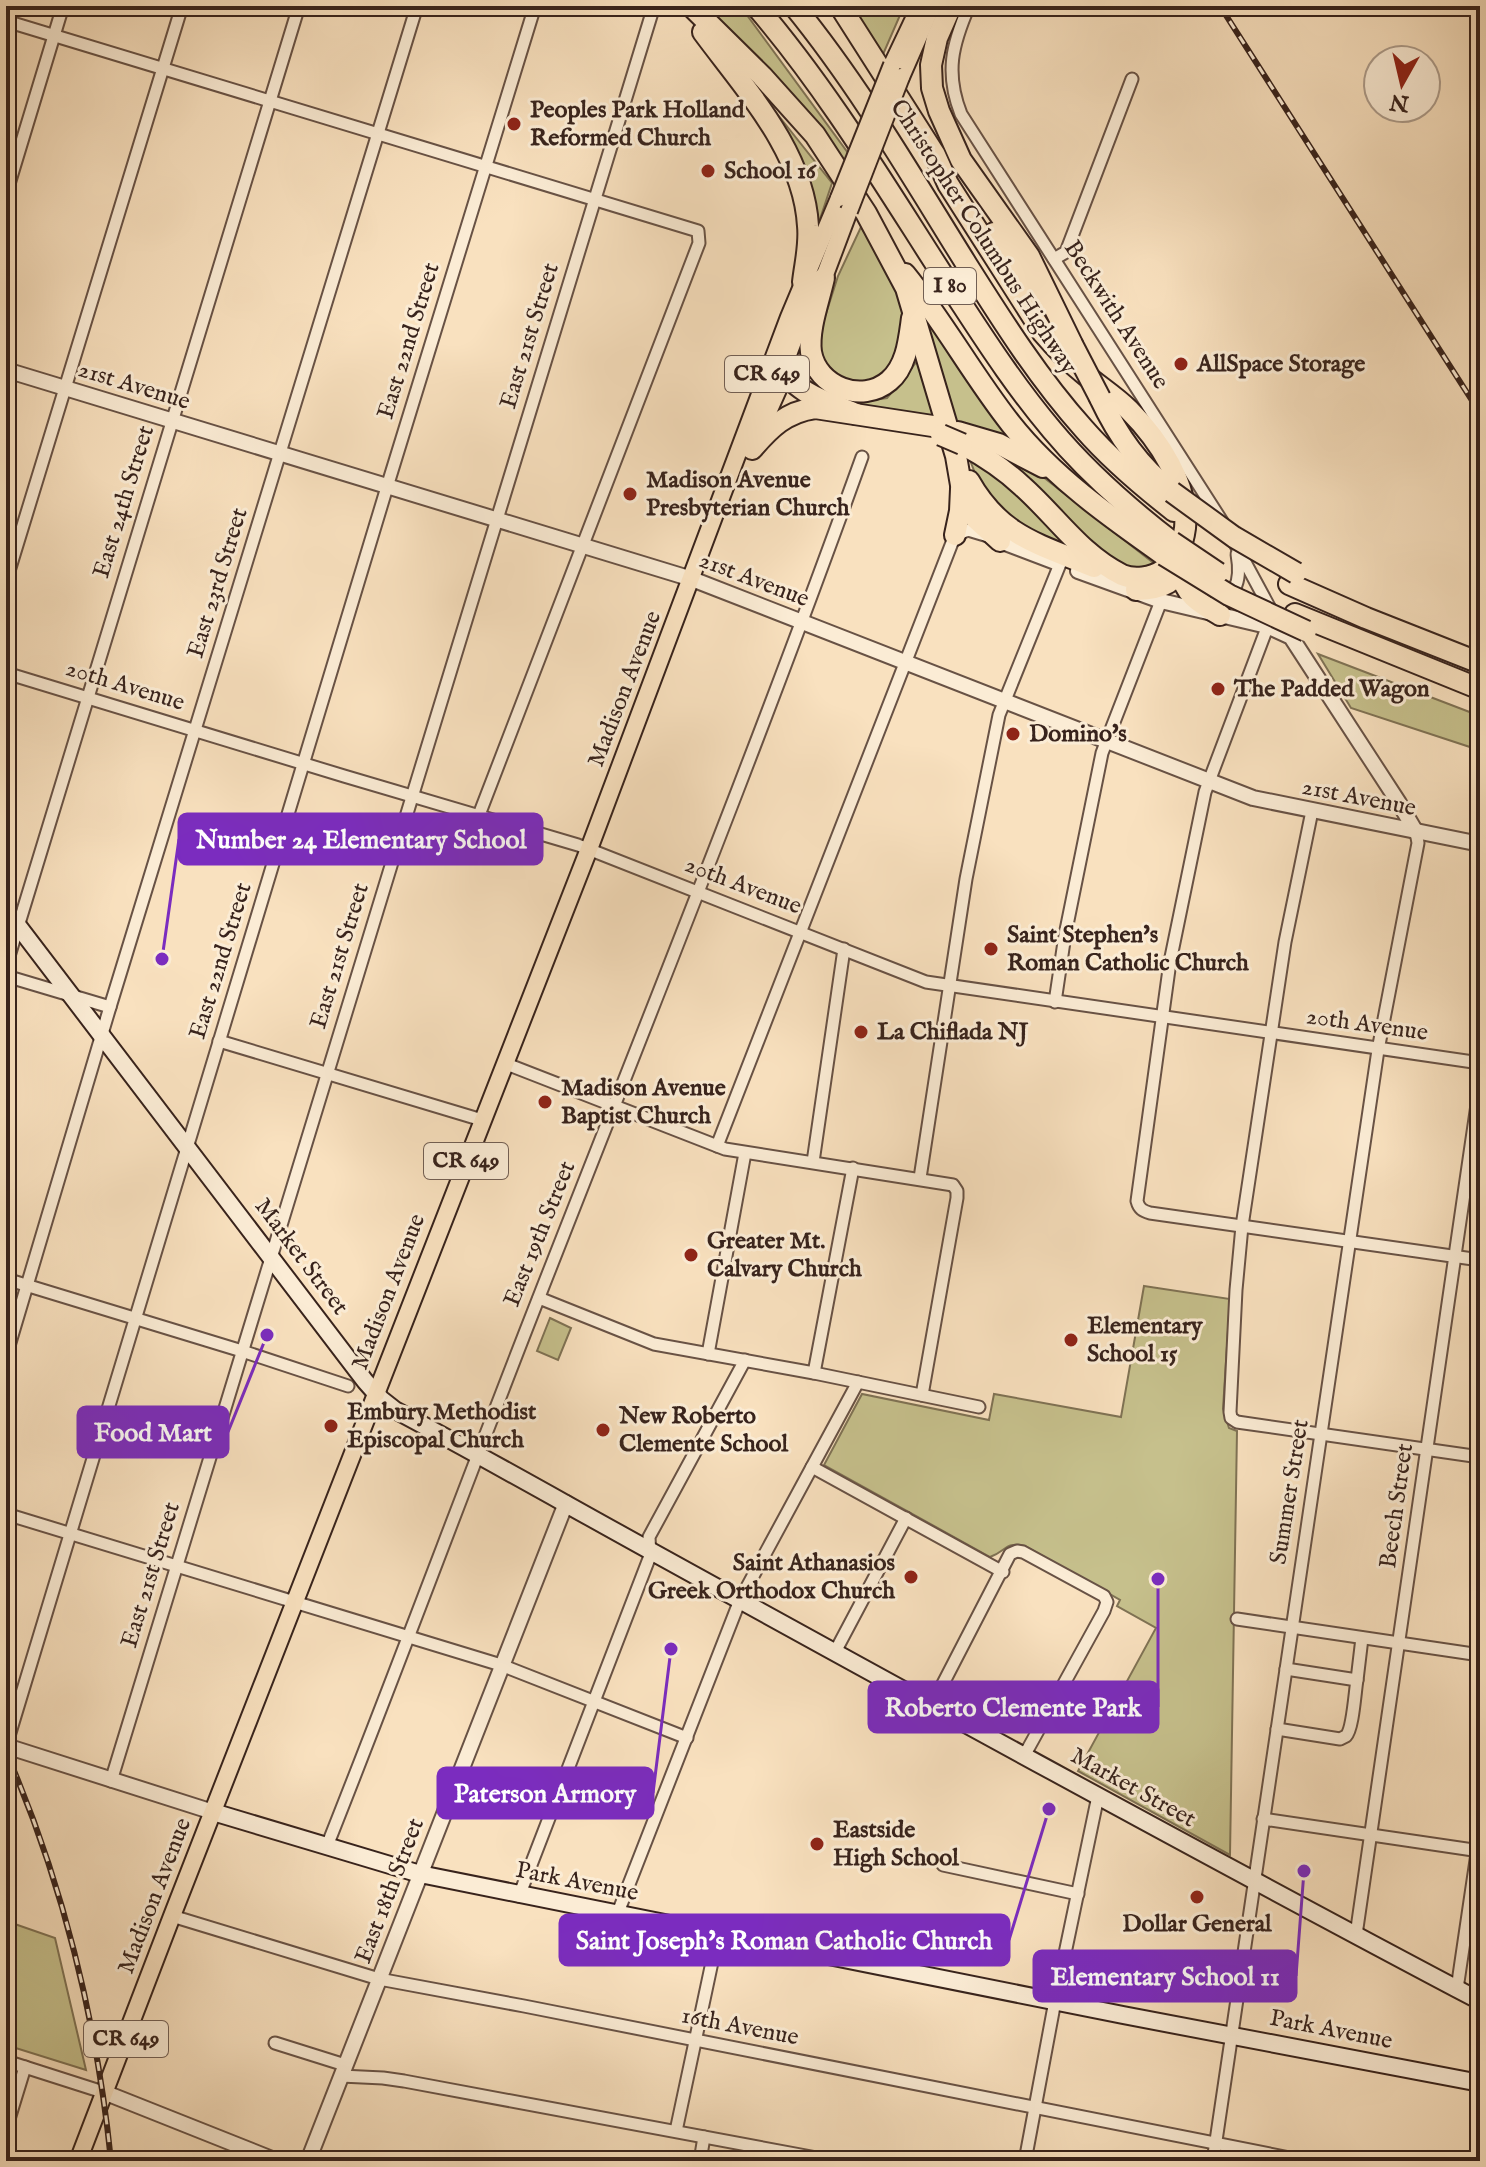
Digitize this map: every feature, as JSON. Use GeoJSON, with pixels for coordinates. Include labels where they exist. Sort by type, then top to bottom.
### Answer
{"type":"FeatureCollection","features":[{"type":"Feature","properties":{"kind":"highway"},"geometry":{"type":"LineString","coordinates":[[684,6],[762,113],[796,174],[809,227],[803,282]]}},
{"type":"Feature","properties":{"kind":"highway"},"geometry":{"type":"LineString","coordinates":[[691,6],[762,76],[815,135],[866,213],[906,288],[968,505],[976,519],[1000,541]]}},
{"type":"Feature","properties":{"kind":"highway","name":"I 80"},"geometry":{"type":"LineString","coordinates":[[756,6],[823,93],[982,335],[1032,405],[1098,480],[1168,548],[1224,577],[1298,627],[1368,645],[1480,689]]}},
{"type":"Feature","properties":{"kind":"highway","name":"Christopher Columbus Highway"},"geometry":{"type":"LineString","coordinates":[[794,6],[846,75],[1041,377],[1109,455],[1173,492],[1239,556],[1293,578],[1332,604],[1473,660]]}},
{"type":"Feature","properties":{"kind":"highway"},"geometry":{"type":"LineString","coordinates":[[840,6],[1043,333],[1062,355],[1131,411],[1147,432],[1173,492]]}},
{"type":"Feature","properties":{"kind":"highway"},"geometry":{"type":"LineString","coordinates":[[951,6],[937,38],[931,65],[932,88],[961,160],[1036,269],[1115,429],[1152,475],[1173,492]]}},
{"type":"Feature","properties":{"kind":"highway"},"geometry":{"type":"LineString","coordinates":[[935,155],[955,178],[1072,344]]}},
{"type":"Feature","properties":{"kind":"highway"},"geometry":{"type":"LineString","coordinates":[[817,249],[817,270],[782,365],[791,380],[856,414]]}},
{"type":"Feature","properties":{"kind":"highway"},"geometry":{"type":"LineString","coordinates":[[888,252],[926,299],[1011,424],[1068,483]]}},
{"type":"Feature","properties":{"kind":"highway"},"geometry":{"type":"LineString","coordinates":[[824,278],[811,353],[825,378],[847,391],[864,391],[890,381],[903,360],[912,314]]}},
{"type":"Feature","properties":{"kind":"highway"},"geometry":{"type":"LineString","coordinates":[[752,449],[777,422],[802,410],[815,408],[897,422],[951,439],[993,461],[1023,487],[1080,547],[1127,583]]}},
{"type":"Feature","properties":{"kind":"highway"},"geometry":{"type":"LineString","coordinates":[[951,439],[999,444],[1029,459],[1068,483],[1112,518],[1168,548]]}},
{"type":"Feature","properties":{"kind":"highway"},"geometry":{"type":"LineString","coordinates":[[951,439],[981,500],[1010,530],[1127,583],[1162,587],[1174,581],[1188,559],[1194,534],[1194,506],[1187,489],[1173,492]]}},
{"type":"Feature","properties":{"kind":"highway"},"geometry":{"type":"LineString","coordinates":[[955,535],[961,485]]}},
{"type":"Feature","properties":{"kind":"highway"},"geometry":{"type":"LineString","coordinates":[[1127,583],[1163,570],[1181,547],[1185,529],[1184,505],[1181,489],[1173,492]]}},
{"type":"Feature","properties":{"kind":"highway"},"geometry":{"type":"LineString","coordinates":[[1181,571],[1187,589],[1212,610]]}},
{"type":"Feature","properties":{"kind":"main road"},"geometry":{"type":"LineString","coordinates":[[896,71],[912,6]]}},
{"type":"Feature","properties":{"kind":"main road","name":"Madison Avenue"},"geometry":{"type":"LineString","coordinates":[[710,530],[752,449],[824,278],[844,204],[920,6]]}},
{"type":"Feature","properties":{"kind":"main road","name":"Madison Avenue"},"geometry":{"type":"LineString","coordinates":[[896,71],[932,6]]}},
{"type":"Feature","properties":{"kind":"main road","name":"Madison Avenue"},"geometry":{"type":"LineString","coordinates":[[78,2161],[589,849],[803,282],[817,249],[844,204]]}},
{"type":"Feature","properties":{"kind":"main road","name":"Market Street"},"geometry":{"type":"LineString","coordinates":[[6,910],[376,1394],[395,1410],[1024,1756],[1480,2001]]}},
{"type":"Feature","properties":{"kind":"main road","name":"Park Avenue"},"geometry":{"type":"LineString","coordinates":[[213,1812],[420,1874],[519,1896],[1480,2083]]}},
{"type":"Feature","properties":{"kind":"street"},"geometry":{"type":"LineString","coordinates":[[6,194],[63,6]]}},
{"type":"Feature","properties":{"kind":"street"},"geometry":{"type":"LineString","coordinates":[[6,581],[182,6]]}},
{"type":"Feature","properties":{"kind":"street","name":"East 24th Street"},"geometry":{"type":"LineString","coordinates":[[6,966],[299,6]]}},
{"type":"Feature","properties":{"kind":"street","name":"East 23rd Street"},"geometry":{"type":"LineString","coordinates":[[6,1356],[417,6]]}},
{"type":"Feature","properties":{"kind":"street","name":"East 22nd Street"},"geometry":{"type":"LineString","coordinates":[[6,1746],[535,6]]}},
{"type":"Feature","properties":{"kind":"street","name":"East 21st Street"},"geometry":{"type":"LineString","coordinates":[[111,1781],[654,6]]}},
{"type":"Feature","properties":{"kind":"street","name":"Beckwith Avenue"},"geometry":{"type":"LineString","coordinates":[[969,6],[955,41],[951,65],[957,105],[966,125],[1236,546],[1270,620]]}},
{"type":"Feature","properties":{"kind":"street"},"geometry":{"type":"LineString","coordinates":[[6,21],[698,231],[700,237],[479,815]]}},
{"type":"Feature","properties":{"kind":"street"},"geometry":{"type":"LineString","coordinates":[[1054,259],[1066,252],[1132,79]]}},
{"type":"Feature","properties":{"kind":"street","name":"21st Avenue"},"geometry":{"type":"LineString","coordinates":[[6,370],[692,579],[1253,798],[1480,844]]}},
{"type":"Feature","properties":{"kind":"street","name":"East 19th Street"},"geometry":{"type":"LineString","coordinates":[[327,1846],[803,622],[862,457]]}},
{"type":"Feature","properties":{"kind":"street"},"geometry":{"type":"LineString","coordinates":[[717,1146],[955,535],[968,530],[1060,564],[1127,583],[1161,601],[1298,627],[1416,832]]}},
{"type":"Feature","properties":{"kind":"street"},"geometry":{"type":"LineString","coordinates":[[1212,610],[1235,590],[1240,573],[1236,546]]}},
{"type":"Feature","properties":{"kind":"street"},"geometry":{"type":"LineString","coordinates":[[920,1178],[966,879],[999,715],[1060,564]]}},
{"type":"Feature","properties":{"kind":"street"},"geometry":{"type":"LineString","coordinates":[[1055,1002],[1066,930],[1102,753],[1161,601]]}},
{"type":"Feature","properties":{"kind":"street"},"geometry":{"type":"LineString","coordinates":[[1270,620],[1208,780],[1186,876],[1170,962],[1137,1201],[1142,1211],[1480,1260]]}},
{"type":"Feature","properties":{"kind":"street","name":"20th Avenue"},"geometry":{"type":"LineString","coordinates":[[6,673],[589,849],[926,982],[1480,1063]]}},
{"type":"Feature","properties":{"kind":"street"},"geometry":{"type":"LineString","coordinates":[[1312,811],[1285,942],[1242,1226],[1231,1418],[1237,1422],[1480,1457]]}},
{"type":"Feature","properties":{"kind":"street","name":"Summer Street"},"geometry":{"type":"LineString","coordinates":[[1213,2161],[1378,1050],[1418,843],[1416,832]]}},
{"type":"Feature","properties":{"kind":"street"},"geometry":{"type":"LineString","coordinates":[[813,1162],[844,949]]}},
{"type":"Feature","properties":{"kind":"street"},"geometry":{"type":"LineString","coordinates":[[6,976],[110,1007]]}},
{"type":"Feature","properties":{"kind":"street"},"geometry":{"type":"LineString","coordinates":[[219,1041],[482,1120]]}},
{"type":"Feature","properties":{"kind":"street"},"geometry":{"type":"LineString","coordinates":[[504,1063],[717,1146],[745,1153],[950,1183],[955,1187],[957,1198],[922,1395]]}},
{"type":"Feature","properties":{"kind":"street","name":"Beech Street"},"geometry":{"type":"LineString","coordinates":[[1356,1935],[1480,1084]]}},
{"type":"Feature","properties":{"kind":"street"},"geometry":{"type":"LineString","coordinates":[[708,1354],[745,1153]]}},
{"type":"Feature","properties":{"kind":"street"},"geometry":{"type":"LineString","coordinates":[[814,1373],[853,1168]]}},
{"type":"Feature","properties":{"kind":"street"},"geometry":{"type":"LineString","coordinates":[[6,1279],[348,1386]]}},
{"type":"Feature","properties":{"kind":"street"},"geometry":{"type":"LineString","coordinates":[[539,1298],[654,1344],[979,1407]]}},
{"type":"Feature","properties":{"kind":"street"},"geometry":{"type":"LineString","coordinates":[[519,1896],[650,1551],[649,1537],[745,1360]]}},
{"type":"Feature","properties":{"kind":"street"},"geometry":{"type":"LineString","coordinates":[[617,1915],[740,1600],[858,1382]]}},
{"type":"Feature","properties":{"kind":"street"},"geometry":{"type":"LineString","coordinates":[[812,1467],[1003,1572]]}},
{"type":"Feature","properties":{"kind":"street","name":"East 18th Street"},"geometry":{"type":"LineString","coordinates":[[308,2161],[566,1503]]}},
{"type":"Feature","properties":{"kind":"street"},"geometry":{"type":"LineString","coordinates":[[6,1514],[501,1665],[687,1738]]}},
{"type":"Feature","properties":{"kind":"street"},"geometry":{"type":"LineString","coordinates":[[835,1652],[906,1518]]}},
{"type":"Feature","properties":{"kind":"street"},"geometry":{"type":"LineString","coordinates":[[932,1705],[1010,1554],[1023,1552],[1106,1599],[1104,1611],[1024,1756]]}},
{"type":"Feature","properties":{"kind":"street"},"geometry":{"type":"LineString","coordinates":[[1237,1619],[1480,1655]]}},
{"type":"Feature","properties":{"kind":"street"},"geometry":{"type":"LineString","coordinates":[[1277,1729],[1340,1739],[1346,1736],[1362,1638]]}},
{"type":"Feature","properties":{"kind":"street"},"geometry":{"type":"LineString","coordinates":[[1286,1669],[1357,1680]]}},
{"type":"Feature","properties":{"kind":"street","name":"Park Avenue"},"geometry":{"type":"LineString","coordinates":[[6,1746],[213,1812]]}},
{"type":"Feature","properties":{"kind":"street"},"geometry":{"type":"LineString","coordinates":[[1025,2161],[1098,1796]]}},
{"type":"Feature","properties":{"kind":"street"},"geometry":{"type":"LineString","coordinates":[[1263,1819],[1479,1851]]}},
{"type":"Feature","properties":{"kind":"street"},"geometry":{"type":"LineString","coordinates":[[1457,1989],[1480,1833]]}},
{"type":"Feature","properties":{"kind":"street"},"geometry":{"type":"LineString","coordinates":[[943,1865],[1078,1894]]}},
{"type":"Feature","properties":{"kind":"street","name":"16th Avenue"},"geometry":{"type":"LineString","coordinates":[[172,1916],[379,1979],[1305,2161]]}},
{"type":"Feature","properties":{"kind":"street"},"geometry":{"type":"LineString","coordinates":[[676,2131],[718,1934]]}},
{"type":"Feature","properties":{"kind":"street"},"geometry":{"type":"LineString","coordinates":[[275,2043],[343,2070],[833,2161]]}},
{"type":"Feature","properties":{"kind":"street"},"geometry":{"type":"LineString","coordinates":[[6,2061],[106,2093],[277,2161]]}},
{"type":"Feature","properties":{"kind":"street"},"geometry":{"type":"LineString","coordinates":[[6,2129],[25,2067]]}},
{"type":"Feature","properties":{"kind":"street"},"geometry":{"type":"LineString","coordinates":[[700,2161],[704,2137]]}},
{"type":"Feature","properties":{"kind":"shaded area"},"geometry":{"type":"Polygon","coordinates":[[[697,6],[741,7],[848,153],[842,167],[697,6]]]}},
{"type":"Feature","properties":{"kind":"shaded area"},"geometry":{"type":"Polygon","coordinates":[[[850,6],[904,6],[881,59],[850,6]]]}},
{"type":"Feature","properties":{"kind":"shaded area"},"geometry":{"type":"Polygon","coordinates":[[[774,110],[832,183],[817,228],[774,117],[774,110]]]}},
{"type":"Feature","properties":{"kind":"shaded area"},"geometry":{"type":"Polygon","coordinates":[[[861,227],[894,278],[906,322],[902,347],[887,378],[854,388],[826,376],[817,342],[838,276],[861,227]]]}},
{"type":"Feature","properties":{"kind":"shaded area"},"geometry":{"type":"Polygon","coordinates":[[[925,316],[1023,452],[957,427],[925,316]]]}},
{"type":"Feature","properties":{"kind":"shaded area"},"geometry":{"type":"Polygon","coordinates":[[[918,360],[937,420],[855,409],[853,403],[887,398],[918,360]]]}},
{"type":"Feature","properties":{"kind":"shaded area"},"geometry":{"type":"Polygon","coordinates":[[[968,455],[1010,487],[1082,558],[1045,543],[985,499],[968,455]]]}},
{"type":"Feature","properties":{"kind":"shaded area"},"geometry":{"type":"Polygon","coordinates":[[[992,456],[1038,473],[1160,568],[1128,574],[992,456]]]}},
{"type":"Feature","properties":{"kind":"shaded area"},"geometry":{"type":"Polygon","coordinates":[[[1318,654],[1480,716],[1480,740],[1473,748],[1351,708],[1318,654]]]}},
{"type":"Feature","properties":{"kind":"shaded area"},"geometry":{"type":"Polygon","coordinates":[[[1144,1286],[1230,1299],[1223,1409],[1229,1428],[1237,1431],[1230,1855],[1078,1771],[1156,1628],[1117,1606],[1120,1600],[1025,1546],[1010,1546],[990,1557],[824,1465],[862,1394],[989,1420],[994,1394],[1121,1417],[1144,1286]]]}},
{"type":"Feature","properties":{"kind":"shaded area"},"geometry":{"type":"Polygon","coordinates":[[[550,1318],[571,1328],[558,1360],[537,1351],[550,1318]]]}},
{"type":"Feature","properties":{"kind":"shaded area"},"geometry":{"type":"Polygon","coordinates":[[[9,1922],[55,1938],[86,2070],[6,2045],[6,1932],[9,1922]]]}},
{"type":"Feature","properties":{"kind":"railway"},"geometry":{"type":"LineString","coordinates":[[1220,6],[1480,413]]}},
{"type":"Feature","properties":{"kind":"railway"},"geometry":{"type":"LineString","coordinates":[[6,1752],[44,1850],[74,1952],[97,2056],[111,2161]]}},
{"type":"Feature","properties":{"kind":"place","name":"Peoples Park Holland Reformed Church"},"geometry":{"type":"Point","coordinates":[514,124]}},
{"type":"Feature","properties":{"kind":"place","name":"School 16"},"geometry":{"type":"Point","coordinates":[708,171]}},
{"type":"Feature","properties":{"kind":"place","name":"AllSpace Storage"},"geometry":{"type":"Point","coordinates":[1181,364]}},
{"type":"Feature","properties":{"kind":"place","name":"Madison Avenue Presbyterian Church"},"geometry":{"type":"Point","coordinates":[630,494]}},
{"type":"Feature","properties":{"kind":"place","name":"The Padded Wagon"},"geometry":{"type":"Point","coordinates":[1218,689]}},
{"type":"Feature","properties":{"kind":"place","name":"Domino's"},"geometry":{"type":"Point","coordinates":[1013,734]}},
{"type":"Feature","properties":{"kind":"place","name":"Saint Stephen's Roman Catholic Church"},"geometry":{"type":"Point","coordinates":[991,949]}},
{"type":"Feature","properties":{"kind":"place","name":"Number 24 Elementary School"},"geometry":{"type":"Point","coordinates":[162,959]}},
{"type":"Feature","properties":{"kind":"place","name":"La Chiflada NJ"},"geometry":{"type":"Point","coordinates":[861,1032]}},
{"type":"Feature","properties":{"kind":"place","name":"Madison Avenue Baptist Church"},"geometry":{"type":"Point","coordinates":[545,1102]}},
{"type":"Feature","properties":{"kind":"place","name":"Greater Mt. Calvary Church"},"geometry":{"type":"Point","coordinates":[691,1255]}},
{"type":"Feature","properties":{"kind":"place","name":"Food Mart"},"geometry":{"type":"Point","coordinates":[267,1335]}},
{"type":"Feature","properties":{"kind":"place","name":"Elementary School 15"},"geometry":{"type":"Point","coordinates":[1071,1340]}},
{"type":"Feature","properties":{"kind":"place","name":"Embury Methodist Episcopal Church"},"geometry":{"type":"Point","coordinates":[331,1426]}},
{"type":"Feature","properties":{"kind":"place","name":"New Roberto Clemente School"},"geometry":{"type":"Point","coordinates":[603,1430]}},
{"type":"Feature","properties":{"kind":"place","name":"Saint Athanasios Greek Orthodox Church"},"geometry":{"type":"Point","coordinates":[911,1577]}},
{"type":"Feature","properties":{"kind":"place","name":"Roberto Clemente Park"},"geometry":{"type":"Point","coordinates":[1158,1579]}},
{"type":"Feature","properties":{"kind":"place","name":"Paterson Armory"},"geometry":{"type":"Point","coordinates":[671,1649]}},
{"type":"Feature","properties":{"kind":"place","name":"Saint Joseph's Roman Catholic Church"},"geometry":{"type":"Point","coordinates":[1049,1809]}},
{"type":"Feature","properties":{"kind":"place","name":"Eastside High School"},"geometry":{"type":"Point","coordinates":[817,1844]}},
{"type":"Feature","properties":{"kind":"place","name":"Elementary School 11"},"geometry":{"type":"Point","coordinates":[1304,1871]}},
{"type":"Feature","properties":{"kind":"place","name":"Dollar General"},"geometry":{"type":"Point","coordinates":[1197,1897]}}]}
